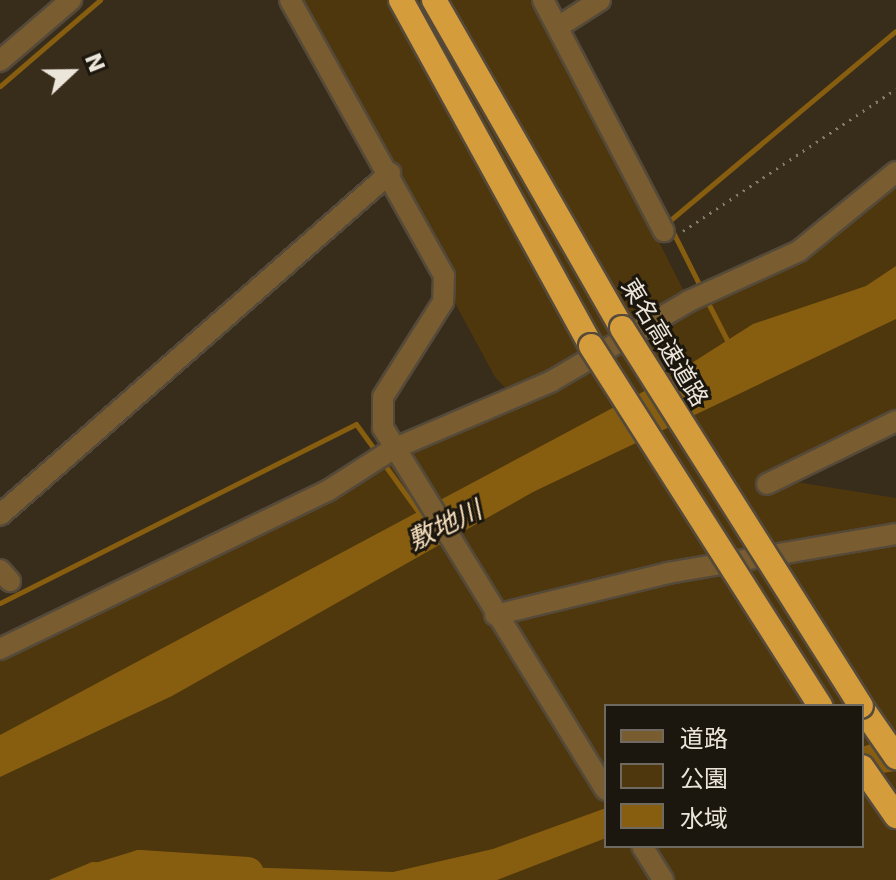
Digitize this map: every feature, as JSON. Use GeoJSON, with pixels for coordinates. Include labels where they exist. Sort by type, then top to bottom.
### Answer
{"type":"FeatureCollection","features":[{"type":"Feature","properties":{"kind":"highway"},"geometry":{"type":"LineString","coordinates":[[401,0],[591,346],[819,704]]}},
{"type":"Feature","properties":{"kind":"highway","name":"東名高速道路"},"geometry":{"type":"LineString","coordinates":[[434,0],[622,328],[860,704]]}},
{"type":"Feature","properties":{"kind":"highway","name":"東名高速道路"},"geometry":{"type":"LineString","coordinates":[[864,710],[896,757]]}},
{"type":"Feature","properties":{"kind":"highway"},"geometry":{"type":"LineString","coordinates":[[864,770],[896,816]]}},
{"type":"Feature","properties":{"kind":"street"},"geometry":{"type":"LineString","coordinates":[[0,61],[71,0]]}},
{"type":"Feature","properties":{"kind":"street"},"geometry":{"type":"LineString","coordinates":[[290,0],[390,173],[444,276],[443,302],[383,397],[383,428],[495,615],[604,787]]}},
{"type":"Feature","properties":{"kind":"street"},"geometry":{"type":"LineString","coordinates":[[543,0],[664,231]]}},
{"type":"Feature","properties":{"kind":"street"},"geometry":{"type":"LineString","coordinates":[[558,27],[600,0]]}},
{"type":"Feature","properties":{"kind":"street"},"geometry":{"type":"LineString","coordinates":[[0,649],[329,490],[393,449],[550,382],[689,301],[799,251],[896,172]]}},
{"type":"Feature","properties":{"kind":"street"},"geometry":{"type":"LineString","coordinates":[[0,515],[390,173]]}},
{"type":"Feature","properties":{"kind":"street"},"geometry":{"type":"LineString","coordinates":[[767,484],[896,421]]}},
{"type":"Feature","properties":{"kind":"street"},"geometry":{"type":"LineString","coordinates":[[495,615],[668,573],[896,534]]}},
{"type":"Feature","properties":{"kind":"street"},"geometry":{"type":"LineString","coordinates":[[643,848],[659,872]]}},
{"type":"Feature","properties":{"kind":"path"},"geometry":{"type":"LineString","coordinates":[[664,231],[689,231],[896,89]]}},
{"type":"Feature","properties":{"kind":"green space"},"geometry":{"type":"Polygon","coordinates":[[[291,0],[536,0],[689,301],[583,363],[764,277],[896,172],[896,421],[778,479],[896,498],[896,880],[0,880],[0,650],[512,395],[495,377],[291,0]]]}},
{"type":"Feature","properties":{"kind":"water","name":"敷地川"},"geometry":{"type":"Polygon","coordinates":[[[896,266],[896,319],[533,492],[172,696],[0,777],[0,735],[665,380],[753,324],[866,286],[896,266]]]}},
{"type":"Feature","properties":{"kind":"water"},"geometry":{"type":"Polygon","coordinates":[[[896,735],[896,771],[864,776],[864,746],[896,735]]]}},
{"type":"Feature","properties":{"kind":"water"},"geometry":{"type":"Polygon","coordinates":[[[604,809],[604,839],[497,880],[49,880],[92,862],[393,872],[493,849],[604,809]]]}},
{"type":"Feature","properties":{"kind":"waterway"},"geometry":{"type":"LineString","coordinates":[[0,86],[100,0]]}},
{"type":"Feature","properties":{"kind":"waterway"},"geometry":{"type":"LineString","coordinates":[[702,290],[668,222],[896,31]]}},
{"type":"Feature","properties":{"kind":"waterway"},"geometry":{"type":"LineString","coordinates":[[706,299],[729,344]]}},
{"type":"Feature","properties":{"kind":"waterway"},"geometry":{"type":"LineString","coordinates":[[0,603],[356,424],[376,452]]}},
{"type":"Feature","properties":{"kind":"waterway","name":"敷地川"},"geometry":{"type":"LineString","coordinates":[[381,460],[420,514]]}},
{"type":"Feature","properties":{"kind":"waterway"},"geometry":{"type":"LineString","coordinates":[[94,880],[140,866],[248,873]]}}]}
